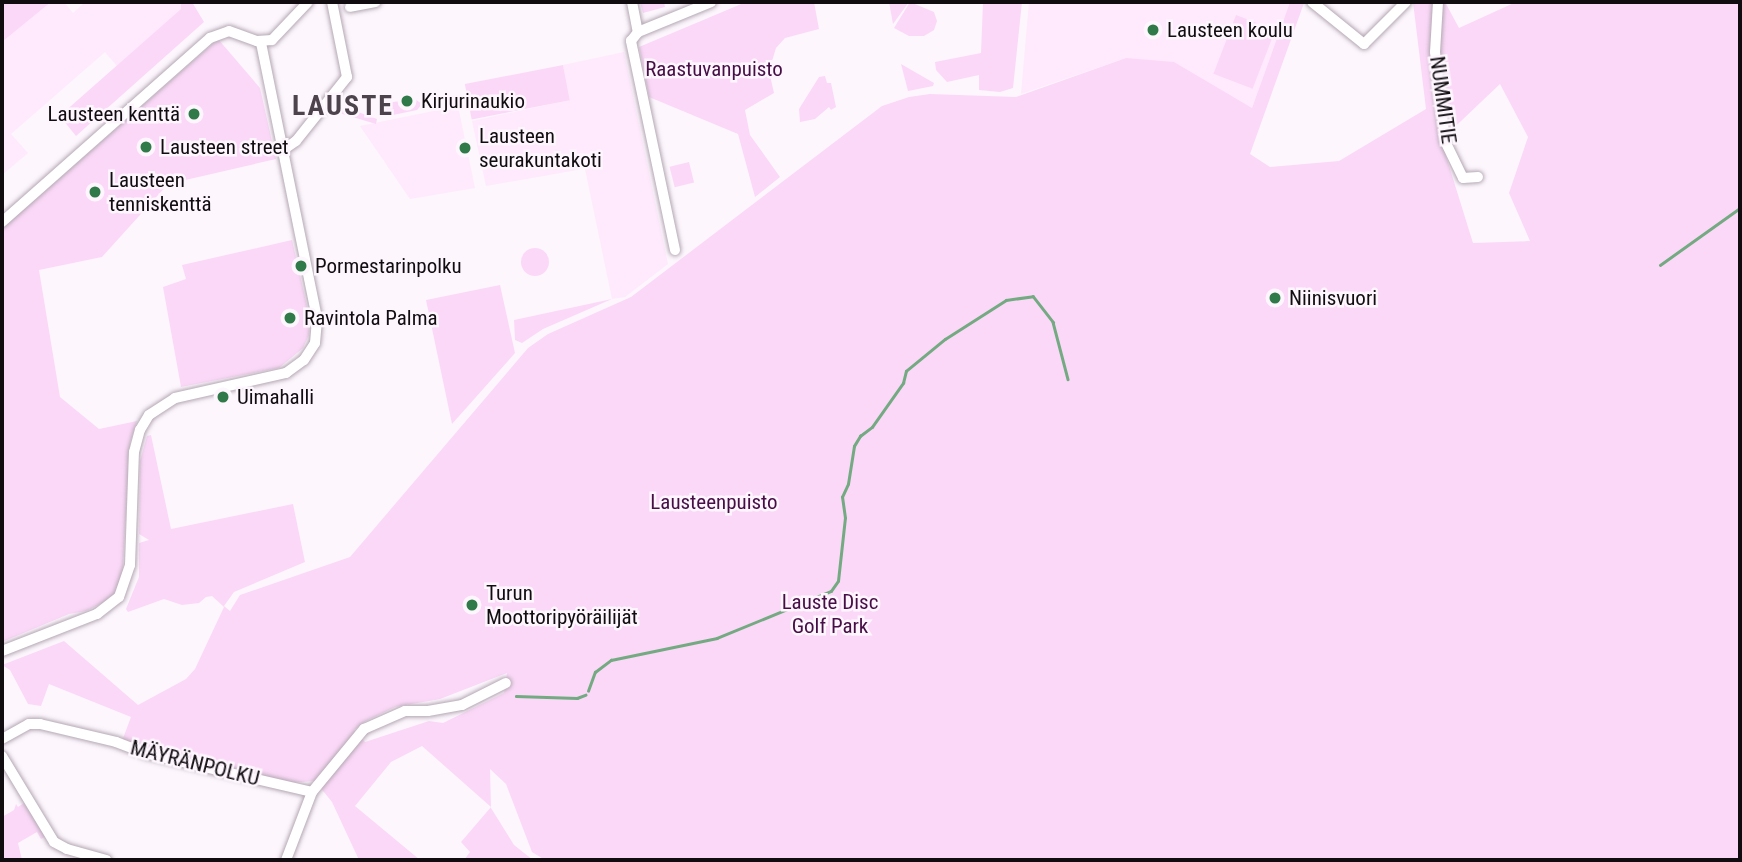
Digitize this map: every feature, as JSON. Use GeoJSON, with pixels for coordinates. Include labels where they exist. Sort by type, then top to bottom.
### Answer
{"type":"FeatureCollection","features":[{"type":"Feature","properties":{"kind":"street"},"geometry":{"type":"LineString","coordinates":[[2,222],[210,38],[229,31],[261,42],[279,36],[308,2]]}},
{"type":"Feature","properties":{"kind":"street"},"geometry":{"type":"LineString","coordinates":[[283,150],[296,141],[347,78],[332,2]]}},
{"type":"Feature","properties":{"kind":"street"},"geometry":{"type":"LineString","coordinates":[[350,7],[376,2]]}},
{"type":"Feature","properties":{"kind":"street"},"geometry":{"type":"LineString","coordinates":[[632,2],[636,33],[631,46],[675,250]]}},
{"type":"Feature","properties":{"kind":"street"},"geometry":{"type":"LineString","coordinates":[[636,33],[711,2]]}},
{"type":"Feature","properties":{"kind":"street"},"geometry":{"type":"LineString","coordinates":[[1312,2],[1364,44],[1406,2]]}},
{"type":"Feature","properties":{"kind":"street","name":"NUMMITIE"},"geometry":{"type":"LineString","coordinates":[[1438,2],[1435,52],[1445,141],[1462,178],[1471,180],[1478,177]]}},
{"type":"Feature","properties":{"kind":"street"},"geometry":{"type":"LineString","coordinates":[[2,651],[97,614],[119,597],[130,565],[134,452],[140,430],[149,415],[175,398],[286,373],[300,364],[312,348],[318,330],[317,318],[261,42]]}},
{"type":"Feature","properties":{"kind":"street"},"geometry":{"type":"LineString","coordinates":[[286,860],[312,792],[364,729],[405,711],[428,711],[462,705],[506,683]]}},
{"type":"Feature","properties":{"kind":"street","name":"MÄYRÄNPOLKU"},"geometry":{"type":"LineString","coordinates":[[2,739],[34,723],[116,742],[148,754],[312,792]]}},
{"type":"Feature","properties":{"kind":"street"},"geometry":{"type":"LineString","coordinates":[[2,756],[54,842],[66,849],[106,860]]}},
{"type":"Feature","properties":{"kind":"shaded area"},"geometry":{"type":"Polygon","coordinates":[[[51,2],[64,2],[73,13],[85,2],[181,2],[182,9],[117,66],[105,52],[11,134],[28,153],[2,175],[2,42],[51,2]]]}},
{"type":"Feature","properties":{"kind":"shaded area","name":"Lausteen koulu"},"geometry":{"type":"Polygon","coordinates":[[[1029,2],[1290,2],[1252,108],[1234,98],[1126,58],[1021,94],[1029,2]]]}},
{"type":"Feature","properties":{"kind":"shaded area"},"geometry":{"type":"Polygon","coordinates":[[[624,52],[668,264],[625,297],[612,299],[584,164],[577,170],[486,186],[472,121],[570,100],[563,65],[624,52]]]}},
{"type":"Feature","properties":{"kind":"shaded area"},"geometry":{"type":"Polygon","coordinates":[[[458,106],[475,188],[410,199],[360,126],[458,106]]]}},
{"type":"Feature","properties":{"kind":"green space"},"geometry":{"type":"Polygon","coordinates":[[[2,2],[51,2],[2,42],[2,2]]]}},
{"type":"Feature","properties":{"kind":"green space"},"geometry":{"type":"Polygon","coordinates":[[[181,2],[192,2],[204,22],[76,136],[63,120],[63,113],[181,9],[181,2]]]}},
{"type":"Feature","properties":{"kind":"green space"},"geometry":{"type":"Polygon","coordinates":[[[640,2],[664,2],[665,7],[643,13],[640,2]]]}},
{"type":"Feature","properties":{"kind":"green space","name":"Raastuvanpuisto"},"geometry":{"type":"Polygon","coordinates":[[[746,2],[814,2],[819,29],[785,38],[776,48],[769,71],[774,93],[745,110],[750,135],[780,177],[755,197],[738,134],[649,97],[639,47],[746,2]]]}},
{"type":"Feature","properties":{"kind":"green space"},"geometry":{"type":"Polygon","coordinates":[[[889,2],[909,2],[893,24],[889,2]]]}},
{"type":"Feature","properties":{"kind":"green space"},"geometry":{"type":"Polygon","coordinates":[[[910,2],[934,12],[937,21],[934,30],[924,36],[909,36],[894,28],[910,2]]]}},
{"type":"Feature","properties":{"kind":"green space"},"geometry":{"type":"Polygon","coordinates":[[[983,2],[1022,2],[1013,88],[1000,92],[979,90],[979,75],[947,82],[936,70],[935,62],[981,53],[983,2]]]}},
{"type":"Feature","properties":{"kind":"green space"},"geometry":{"type":"Polygon","coordinates":[[[1290,2],[1304,3],[1250,154],[1270,167],[1339,161],[1426,109],[1413,2],[1445,2],[1459,28],[1516,2],[1740,2],[1740,860],[545,860],[532,852],[506,784],[490,769],[491,807],[422,746],[391,762],[355,806],[420,860],[359,860],[332,802],[315,781],[288,783],[142,749],[122,741],[131,717],[49,684],[41,706],[28,704],[10,670],[2,665],[64,641],[138,705],[186,679],[195,669],[224,607],[212,596],[199,603],[182,605],[164,599],[128,612],[126,609],[139,577],[139,543],[149,540],[139,534],[140,461],[147,436],[151,435],[171,529],[293,504],[305,562],[234,592],[224,606],[230,611],[240,595],[350,557],[528,348],[548,334],[631,297],[882,106],[909,97],[930,94],[1016,97],[1126,58],[1174,62],[1252,108],[1290,2]],[[1500,84],[1441,140],[1473,243],[1530,241],[1509,193],[1528,137],[1500,84]],[[507,673],[440,699],[395,707],[354,730],[365,742],[429,721],[443,723],[504,693],[507,673]]]}},
{"type":"Feature","properties":{"kind":"green space"},"geometry":{"type":"Polygon","coordinates":[[[1236,15],[1275,30],[1253,89],[1213,74],[1236,15]]]}},
{"type":"Feature","properties":{"kind":"green space"},"geometry":{"type":"Polygon","coordinates":[[[218,39],[260,88],[276,159],[168,184],[102,257],[39,270],[60,397],[99,429],[137,421],[130,443],[122,582],[111,599],[2,642],[2,229],[218,39]]]}},
{"type":"Feature","properties":{"kind":"green space"},"geometry":{"type":"Polygon","coordinates":[[[901,64],[934,83],[933,86],[908,91],[901,64]]]}},
{"type":"Feature","properties":{"kind":"green space"},"geometry":{"type":"Polygon","coordinates":[[[563,65],[570,100],[472,119],[465,84],[563,65]]]}},
{"type":"Feature","properties":{"kind":"green space"},"geometry":{"type":"Polygon","coordinates":[[[825,76],[827,83],[831,83],[836,107],[831,110],[829,107],[815,119],[800,122],[799,109],[819,77],[825,76]]]}},
{"type":"Feature","properties":{"kind":"green space"},"geometry":{"type":"Polygon","coordinates":[[[415,99],[422,104],[417,110],[393,115],[384,110],[386,103],[415,99]]]}},
{"type":"Feature","properties":{"kind":"green space"},"geometry":{"type":"Polygon","coordinates":[[[342,106],[377,119],[376,124],[336,112],[342,106]]]}},
{"type":"Feature","properties":{"kind":"green space"},"geometry":{"type":"Polygon","coordinates":[[[689,162],[694,182],[675,187],[670,167],[689,162]]]}},
{"type":"Feature","properties":{"kind":"green space"},"geometry":{"type":"Polygon","coordinates":[[[292,240],[310,319],[309,335],[303,348],[279,368],[181,387],[163,287],[186,279],[182,265],[292,240]]]}},
{"type":"Feature","properties":{"kind":"green space"},"geometry":{"type":"Polygon","coordinates":[[[535,248],[545,252],[549,262],[545,272],[535,276],[525,272],[521,262],[525,252],[535,248]]]}},
{"type":"Feature","properties":{"kind":"green space"},"geometry":{"type":"Polygon","coordinates":[[[500,285],[515,353],[452,424],[426,300],[500,285]]]}},
{"type":"Feature","properties":{"kind":"green space"},"geometry":{"type":"Polygon","coordinates":[[[612,299],[543,329],[522,343],[515,340],[514,320],[612,299]]]}},
{"type":"Feature","properties":{"kind":"green space"},"geometry":{"type":"Polygon","coordinates":[[[24,803],[45,837],[41,839],[37,832],[18,843],[22,860],[2,860],[2,817],[14,810],[16,804],[18,807],[24,803]]]}},
{"type":"Feature","properties":{"kind":"green space"},"geometry":{"type":"Polygon","coordinates":[[[491,807],[514,845],[533,860],[464,860],[470,852],[461,842],[491,807]]]}},
{"type":"Feature","properties":{"kind":"waterway"},"geometry":{"type":"LineString","coordinates":[[1660,265],[1740,208]]}},
{"type":"Feature","properties":{"kind":"waterway"},"geometry":{"type":"LineString","coordinates":[[588,691],[595,672],[611,660],[717,638],[831,591],[838,581],[845,518],[842,497],[848,484],[854,446],[860,436],[872,427],[903,383],[906,371],[945,339],[1006,300],[1033,296],[1053,322],[1068,379]]}},
{"type":"Feature","properties":{"kind":"waterway"},"geometry":{"type":"LineString","coordinates":[[516,696],[577,698],[585,695]]}},
{"type":"Feature","properties":{"kind":"place","name":"Lausteen koulu"},"geometry":{"type":"Point","coordinates":[1153,30]}},
{"type":"Feature","properties":{"kind":"place","name":"Kirjurinaukio"},"geometry":{"type":"Point","coordinates":[407,101]}},
{"type":"Feature","properties":{"kind":"place","name":"Lausteen kenttä"},"geometry":{"type":"Point","coordinates":[194,114]}},
{"type":"Feature","properties":{"kind":"place","name":"Lausteen street"},"geometry":{"type":"Point","coordinates":[146,147]}},
{"type":"Feature","properties":{"kind":"place","name":"Lausteen seurakuntakoti"},"geometry":{"type":"Point","coordinates":[465,148]}},
{"type":"Feature","properties":{"kind":"place","name":"Lausteen tenniskenttä"},"geometry":{"type":"Point","coordinates":[95,192]}},
{"type":"Feature","properties":{"kind":"place","name":"Pormestarinpolku"},"geometry":{"type":"Point","coordinates":[301,266]}},
{"type":"Feature","properties":{"kind":"place","name":"Niinisvuori"},"geometry":{"type":"Point","coordinates":[1275,298]}},
{"type":"Feature","properties":{"kind":"place","name":"Ravintola Palma"},"geometry":{"type":"Point","coordinates":[290,318]}},
{"type":"Feature","properties":{"kind":"place","name":"Uimahalli"},"geometry":{"type":"Point","coordinates":[223,397]}},
{"type":"Feature","properties":{"kind":"place","name":"Turun Moottoripyöräilijät"},"geometry":{"type":"Point","coordinates":[472,605]}},
{"type":"Feature","properties":{"kind":"district","name":"LAUSTE"},"geometry":{"type":"Point","coordinates":[343,106]}},
{"type":"Feature","properties":{"kind":"park label","name":"Lausteenpuisto"},"geometry":{"type":"Point","coordinates":[714,502]}},
{"type":"Feature","properties":{"kind":"park label","name":"Lauste Disc Golf Park"},"geometry":{"type":"Point","coordinates":[830,614]}}]}
